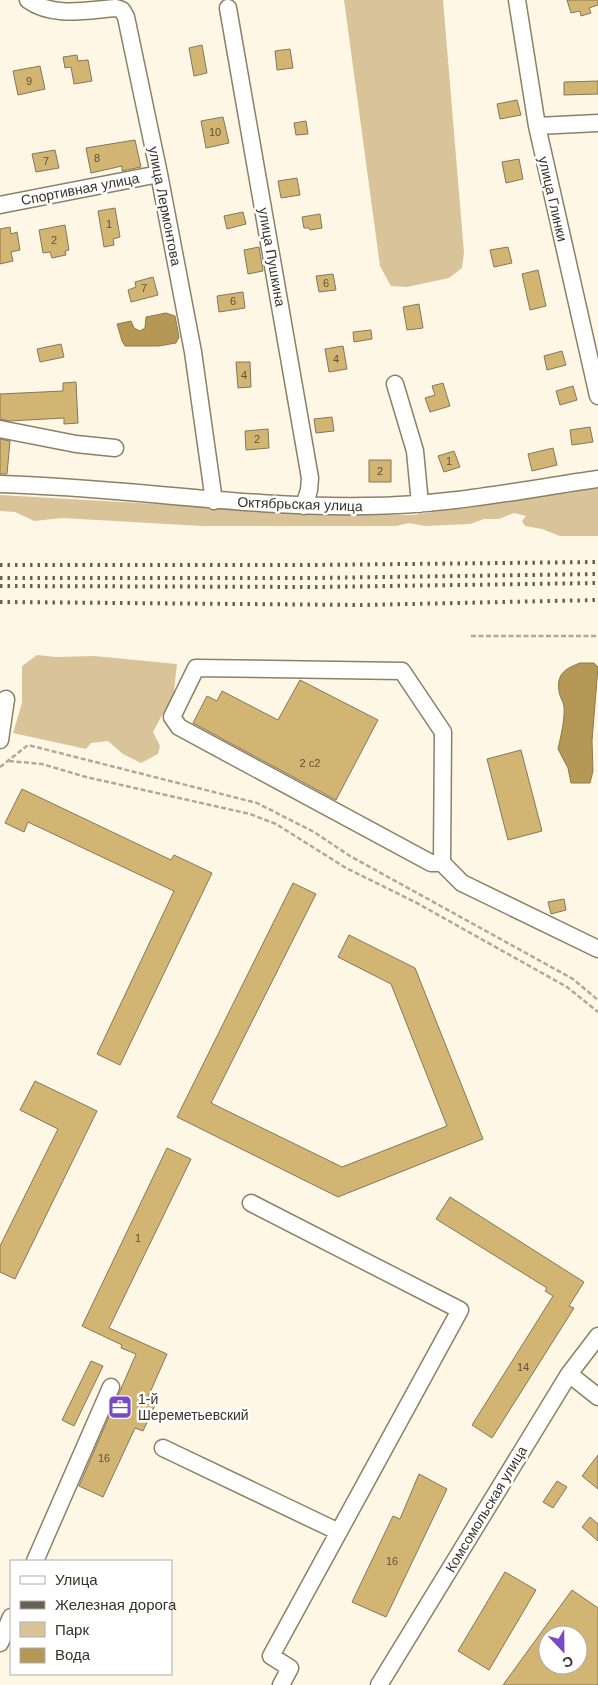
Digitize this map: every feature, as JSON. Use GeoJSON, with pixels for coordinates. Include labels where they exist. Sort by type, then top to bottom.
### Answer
{"type":"FeatureCollection","features":[{"type":"Feature","properties":{"kind":"street","name":"улица Лермонтова"},"geometry":{"type":"LineString","coordinates":[[28,0],[36,6],[49,10],[68,11],[116,8],[122,10],[126,17],[159,174],[193,352],[214,501]]}},
{"type":"Feature","properties":{"kind":"street","name":"улица Глинки"},"geometry":{"type":"LineString","coordinates":[[517,0],[537,126],[598,396]]}},
{"type":"Feature","properties":{"kind":"street","name":"улица Пушкина"},"geometry":{"type":"LineString","coordinates":[[228,8],[310,478],[309,490],[304,506]]}},
{"type":"Feature","properties":{"kind":"street"},"geometry":{"type":"LineString","coordinates":[[537,126],[598,123]]}},
{"type":"Feature","properties":{"kind":"street","name":"Спортивная улица"},"geometry":{"type":"LineString","coordinates":[[0,205],[159,174]]}},
{"type":"Feature","properties":{"kind":"street"},"geometry":{"type":"LineString","coordinates":[[395,384],[415,451],[420,504]]}},
{"type":"Feature","properties":{"kind":"street"},"geometry":{"type":"LineString","coordinates":[[0,429],[76,444],[115,448]]}},
{"type":"Feature","properties":{"kind":"street","name":"Октябрьская улица"},"geometry":{"type":"LineString","coordinates":[[0,484],[32,485],[214,501],[304,506],[366,506],[420,504],[598,479]]}},
{"type":"Feature","properties":{"kind":"street"},"geometry":{"type":"LineString","coordinates":[[442,863],[443,732],[402,671],[196,668],[172,717],[179,727],[431,863],[442,863],[462,883],[598,949]]}},
{"type":"Feature","properties":{"kind":"street"},"geometry":{"type":"LineString","coordinates":[[0,740],[6,699]]}},
{"type":"Feature","properties":{"kind":"street"},"geometry":{"type":"LineString","coordinates":[[251,1203],[460,1310],[271,1656],[290,1668],[281,1685]]}},
{"type":"Feature","properties":{"kind":"street","name":"Комсомольская улица"},"geometry":{"type":"LineString","coordinates":[[379,1685],[569,1374],[598,1336]]}},
{"type":"Feature","properties":{"kind":"street"},"geometry":{"type":"LineString","coordinates":[[569,1374],[598,1397]]}},
{"type":"Feature","properties":{"kind":"street"},"geometry":{"type":"LineString","coordinates":[[35,1560],[111,1387]]}},
{"type":"Feature","properties":{"kind":"street"},"geometry":{"type":"LineString","coordinates":[[163,1448],[339,1532]]}},
{"type":"Feature","properties":{"kind":"street"},"geometry":{"type":"LineString","coordinates":[[0,1642],[10,1619]]}},
{"type":"Feature","properties":{"kind":"path"},"geometry":{"type":"LineString","coordinates":[[471,636],[598,636]]}},
{"type":"Feature","properties":{"kind":"path"},"geometry":{"type":"LineString","coordinates":[[0,767],[28,745],[257,803],[314,832],[350,856],[573,979],[598,1000]]}},
{"type":"Feature","properties":{"kind":"path"},"geometry":{"type":"LineString","coordinates":[[8,761],[42,764],[86,777],[250,814],[276,824],[346,868],[415,902],[567,988],[598,1012]]}},
{"type":"Feature","properties":{"kind":"green space"},"geometry":{"type":"Polygon","coordinates":[[[344,0],[443,0],[464,253],[462,268],[449,278],[407,287],[391,286],[380,266],[344,0]]]}},
{"type":"Feature","properties":{"kind":"green space"},"geometry":{"type":"Polygon","coordinates":[[[598,488],[598,536],[560,536],[542,529],[525,526],[522,521],[526,516],[514,513],[499,519],[484,519],[470,524],[425,526],[409,523],[396,526],[202,526],[62,518],[34,521],[15,512],[0,511],[0,495],[347,515],[413,515],[598,488]]]}},
{"type":"Feature","properties":{"kind":"green space"},"geometry":{"type":"Polygon","coordinates":[[[37,655],[56,657],[94,656],[177,664],[173,699],[153,732],[160,746],[158,754],[141,763],[123,754],[108,741],[91,743],[86,749],[13,733],[22,703],[22,666],[37,655]]]}},
{"type":"Feature","properties":{"kind":"water"},"geometry":{"type":"Polygon","coordinates":[[[166,313],[175,316],[179,337],[176,343],[159,346],[125,346],[117,324],[131,321],[134,328],[140,331],[145,328],[146,317],[166,313]]]}},
{"type":"Feature","properties":{"kind":"water"},"geometry":{"type":"Polygon","coordinates":[[[580,663],[594,663],[598,667],[592,741],[593,771],[590,783],[571,783],[568,768],[558,749],[564,711],[559,693],[559,680],[567,669],[580,663]]]}},
{"type":"Feature","properties":{"kind":"building"},"geometry":{"type":"Polygon","coordinates":[[[567,0],[598,0],[598,5],[589,8],[591,13],[581,16],[580,11],[571,13],[567,0]]]}},
{"type":"Feature","properties":{"kind":"building"},"geometry":{"type":"Polygon","coordinates":[[[202,45],[207,73],[194,76],[189,48],[202,45]]]}},
{"type":"Feature","properties":{"kind":"building"},"geometry":{"type":"Polygon","coordinates":[[[290,49],[293,68],[277,70],[275,51],[290,49]]]}},
{"type":"Feature","properties":{"kind":"building"},"geometry":{"type":"Polygon","coordinates":[[[77,55],[78,61],[88,60],[92,81],[74,84],[71,67],[65,68],[63,57],[77,55]]]}},
{"type":"Feature","properties":{"kind":"building"},"geometry":{"type":"Polygon","coordinates":[[[40,66],[45,89],[18,95],[13,71],[40,66]]]}},
{"type":"Feature","properties":{"kind":"building"},"geometry":{"type":"Polygon","coordinates":[[[598,81],[598,94],[564,95],[564,82],[598,81]]]}},
{"type":"Feature","properties":{"kind":"building"},"geometry":{"type":"Polygon","coordinates":[[[517,100],[521,115],[500,119],[497,104],[517,100]]]}},
{"type":"Feature","properties":{"kind":"building"},"geometry":{"type":"Polygon","coordinates":[[[223,117],[229,143],[206,148],[201,121],[223,117]]]}},
{"type":"Feature","properties":{"kind":"building"},"geometry":{"type":"Polygon","coordinates":[[[306,121],[308,134],[296,135],[294,123],[306,121]]]}},
{"type":"Feature","properties":{"kind":"building"},"geometry":{"type":"Polygon","coordinates":[[[135,140],[141,167],[122,171],[122,166],[91,173],[86,148],[135,140]]]}},
{"type":"Feature","properties":{"kind":"building"},"geometry":{"type":"Polygon","coordinates":[[[55,150],[59,168],[36,172],[32,154],[55,150]]]}},
{"type":"Feature","properties":{"kind":"building"},"geometry":{"type":"Polygon","coordinates":[[[519,159],[523,179],[506,183],[502,162],[519,159]]]}},
{"type":"Feature","properties":{"kind":"building"},"geometry":{"type":"Polygon","coordinates":[[[297,178],[300,195],[281,198],[278,181],[297,178]]]}},
{"type":"Feature","properties":{"kind":"building"},"geometry":{"type":"Polygon","coordinates":[[[115,208],[120,237],[113,239],[114,245],[104,247],[98,211],[115,208]]]}},
{"type":"Feature","properties":{"kind":"building"},"geometry":{"type":"Polygon","coordinates":[[[243,212],[246,224],[227,229],[224,216],[243,212]]]}},
{"type":"Feature","properties":{"kind":"building"},"geometry":{"type":"Polygon","coordinates":[[[320,214],[322,228],[310,230],[309,228],[304,228],[302,217],[320,214]]]}},
{"type":"Feature","properties":{"kind":"building"},"geometry":{"type":"Polygon","coordinates":[[[65,225],[69,250],[65,251],[66,255],[52,258],[50,252],[43,253],[39,230],[65,225]]]}},
{"type":"Feature","properties":{"kind":"building"},"geometry":{"type":"Polygon","coordinates":[[[10,227],[11,234],[17,232],[20,250],[11,252],[13,261],[0,264],[0,229],[10,227]]]}},
{"type":"Feature","properties":{"kind":"building"},"geometry":{"type":"Polygon","coordinates":[[[259,247],[263,271],[248,274],[244,250],[259,247]]]}},
{"type":"Feature","properties":{"kind":"building"},"geometry":{"type":"Polygon","coordinates":[[[508,247],[512,263],[494,267],[490,250],[508,247]]]}},
{"type":"Feature","properties":{"kind":"building"},"geometry":{"type":"Polygon","coordinates":[[[538,270],[546,306],[530,310],[522,274],[538,270]]]}},
{"type":"Feature","properties":{"kind":"building"},"geometry":{"type":"Polygon","coordinates":[[[333,274],[336,290],[319,292],[316,276],[333,274]]]}},
{"type":"Feature","properties":{"kind":"building"},"geometry":{"type":"Polygon","coordinates":[[[153,277],[158,295],[131,302],[128,290],[136,287],[135,282],[153,277]]]}},
{"type":"Feature","properties":{"kind":"building"},"geometry":{"type":"Polygon","coordinates":[[[243,292],[245,308],[219,312],[217,296],[243,292]]]}},
{"type":"Feature","properties":{"kind":"building"},"geometry":{"type":"Polygon","coordinates":[[[419,304],[423,328],[407,330],[403,307],[419,304]]]}},
{"type":"Feature","properties":{"kind":"building"},"geometry":{"type":"Polygon","coordinates":[[[371,330],[372,339],[354,342],[353,332],[371,330]]]}},
{"type":"Feature","properties":{"kind":"building"},"geometry":{"type":"Polygon","coordinates":[[[61,344],[64,357],[40,362],[37,349],[61,344]]]}},
{"type":"Feature","properties":{"kind":"building"},"geometry":{"type":"Polygon","coordinates":[[[343,346],[347,369],[329,372],[325,349],[343,346]]]}},
{"type":"Feature","properties":{"kind":"building"},"geometry":{"type":"Polygon","coordinates":[[[562,351],[566,365],[547,370],[544,356],[562,351]]]}},
{"type":"Feature","properties":{"kind":"building"},"geometry":{"type":"Polygon","coordinates":[[[236,362],[250,362],[251,387],[238,388],[236,362]]]}},
{"type":"Feature","properties":{"kind":"building"},"geometry":{"type":"Polygon","coordinates":[[[76,382],[78,423],[64,424],[64,418],[9,421],[0,419],[0,394],[63,391],[63,383],[76,382]]]}},
{"type":"Feature","properties":{"kind":"building"},"geometry":{"type":"Polygon","coordinates":[[[443,383],[450,406],[430,412],[425,398],[435,395],[432,386],[443,383]]]}},
{"type":"Feature","properties":{"kind":"building"},"geometry":{"type":"Polygon","coordinates":[[[573,386],[577,400],[560,405],[556,391],[573,386]]]}},
{"type":"Feature","properties":{"kind":"building"},"geometry":{"type":"Polygon","coordinates":[[[332,417],[334,431],[316,433],[314,419],[332,417]]]}},
{"type":"Feature","properties":{"kind":"building"},"geometry":{"type":"Polygon","coordinates":[[[590,427],[593,442],[572,445],[570,430],[590,427]]]}},
{"type":"Feature","properties":{"kind":"building"},"geometry":{"type":"Polygon","coordinates":[[[268,429],[269,448],[246,450],[245,431],[268,429]]]}},
{"type":"Feature","properties":{"kind":"building"},"geometry":{"type":"Polygon","coordinates":[[[0,439],[10,441],[7,474],[0,474],[0,439]]]}},
{"type":"Feature","properties":{"kind":"building"},"geometry":{"type":"Polygon","coordinates":[[[553,448],[557,465],[532,471],[528,454],[553,448]]]}},
{"type":"Feature","properties":{"kind":"building"},"geometry":{"type":"Polygon","coordinates":[[[454,451],[460,467],[444,472],[438,456],[454,451]]]}},
{"type":"Feature","properties":{"kind":"building"},"geometry":{"type":"Polygon","coordinates":[[[369,460],[391,460],[391,482],[369,482],[369,460]]]}},
{"type":"Feature","properties":{"kind":"building"},"geometry":{"type":"Polygon","coordinates":[[[300,680],[378,720],[336,800],[193,723],[207,696],[217,701],[222,691],[278,720],[300,680]]]}},
{"type":"Feature","properties":{"kind":"building"},"geometry":{"type":"Polygon","coordinates":[[[521,750],[542,831],[508,840],[487,759],[521,750]]]}},
{"type":"Feature","properties":{"kind":"building"},"geometry":{"type":"Polygon","coordinates":[[[22,789],[171,860],[174,855],[212,873],[120,1065],[97,1054],[174,891],[28,822],[24,832],[5,823],[22,789]]]}},
{"type":"Feature","properties":{"kind":"building"},"geometry":{"type":"Polygon","coordinates":[[[293,883],[316,894],[211,1103],[342,1167],[447,1126],[391,984],[338,957],[349,935],[415,968],[483,1139],[338,1197],[177,1117],[293,883]]]}},
{"type":"Feature","properties":{"kind":"building"},"geometry":{"type":"Polygon","coordinates":[[[564,899],[566,910],[551,914],[548,902],[564,899]]]}},
{"type":"Feature","properties":{"kind":"building"},"geometry":{"type":"Polygon","coordinates":[[[35,1081],[97,1111],[15,1279],[0,1272],[0,1246],[58,1129],[20,1110],[35,1081]]]}},
{"type":"Feature","properties":{"kind":"building"},"geometry":{"type":"Polygon","coordinates":[[[167,1148],[191,1159],[109,1328],[167,1354],[148,1397],[157,1401],[143,1431],[135,1428],[103,1497],[79,1486],[136,1354],[121,1348],[122,1345],[82,1326],[167,1148]]]}},
{"type":"Feature","properties":{"kind":"building"},"geometry":{"type":"Polygon","coordinates":[[[450,1197],[584,1282],[569,1306],[574,1308],[492,1438],[472,1425],[553,1296],[545,1291],[547,1288],[436,1219],[450,1197]]]}},
{"type":"Feature","properties":{"kind":"building"},"geometry":{"type":"Polygon","coordinates":[[[91,1361],[103,1366],[74,1426],[62,1420],[91,1361]]]}},
{"type":"Feature","properties":{"kind":"building"},"geometry":{"type":"Polygon","coordinates":[[[598,1455],[598,1489],[582,1476],[598,1455]]]}},
{"type":"Feature","properties":{"kind":"building"},"geometry":{"type":"Polygon","coordinates":[[[419,1474],[447,1489],[386,1617],[352,1602],[393,1516],[400,1519],[419,1474]]]}},
{"type":"Feature","properties":{"kind":"building"},"geometry":{"type":"Polygon","coordinates":[[[557,1481],[567,1487],[553,1508],[543,1502],[557,1481]]]}},
{"type":"Feature","properties":{"kind":"building"},"geometry":{"type":"Polygon","coordinates":[[[590,1517],[598,1524],[598,1541],[582,1527],[590,1517]]]}},
{"type":"Feature","properties":{"kind":"building"},"geometry":{"type":"Polygon","coordinates":[[[505,1572],[536,1590],[489,1670],[458,1651],[505,1572]]]}},
{"type":"Feature","properties":{"kind":"building"},"geometry":{"type":"Polygon","coordinates":[[[572,1590],[598,1608],[598,1685],[503,1685],[538,1637],[538,1675],[588,1675],[588,1625],[547,1625],[572,1590]]]}},
{"type":"Feature","properties":{"kind":"railway"},"geometry":{"type":"LineString","coordinates":[[0,565],[312,565],[598,562]]}},
{"type":"Feature","properties":{"kind":"railway"},"geometry":{"type":"LineString","coordinates":[[0,578],[315,578],[598,574]]}},
{"type":"Feature","properties":{"kind":"railway"},"geometry":{"type":"LineString","coordinates":[[0,586],[317,587],[598,583]]}},
{"type":"Feature","properties":{"kind":"railway"},"geometry":{"type":"LineString","coordinates":[[0,602],[362,605],[598,600]]}},
{"type":"Feature","properties":{"kind":"place","name":"1-й Шереметьевский"},"geometry":{"type":"Point","coordinates":[120,1407]}}]}
